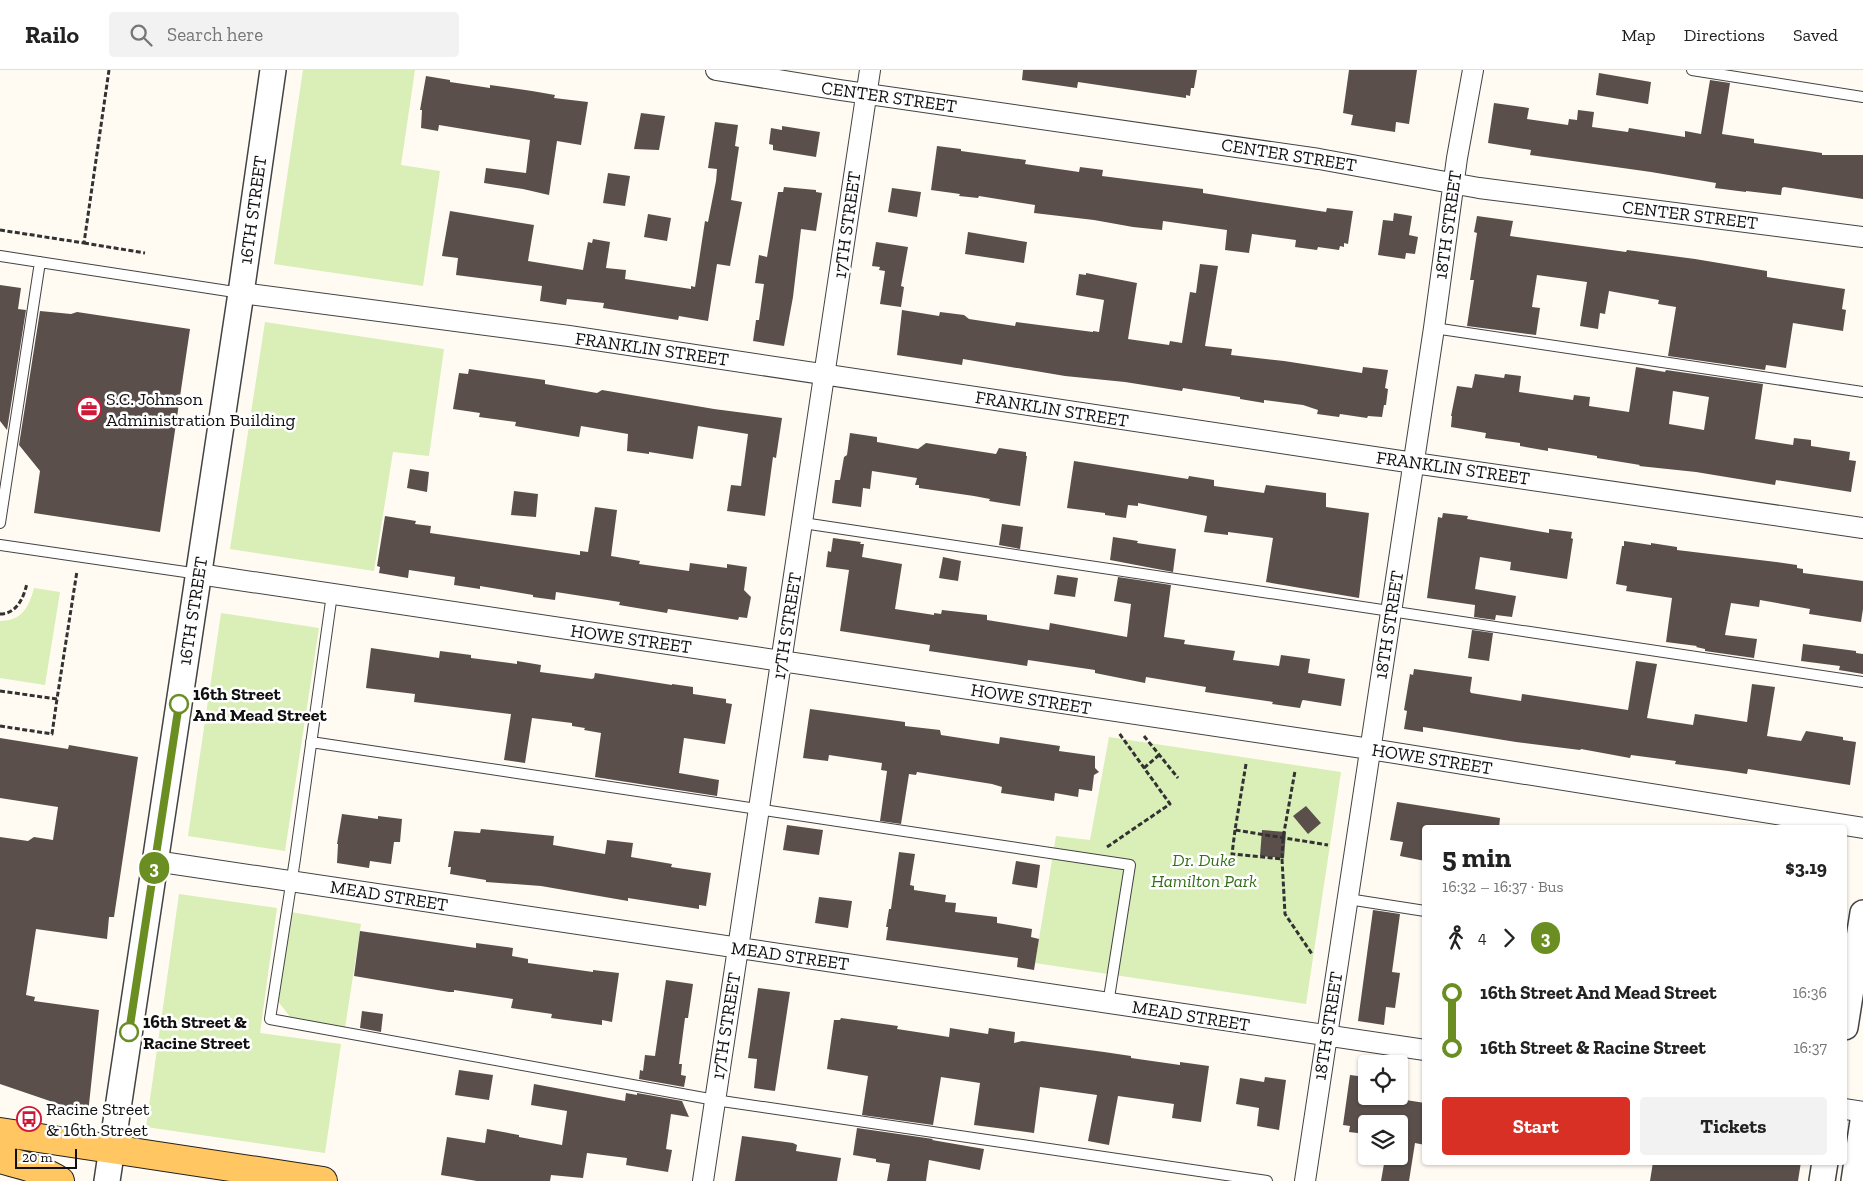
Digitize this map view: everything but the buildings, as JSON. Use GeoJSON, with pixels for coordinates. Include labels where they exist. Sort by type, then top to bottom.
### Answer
{"type":"FeatureCollection","features":[{"type":"Feature","properties":{"kind":"main road"},"geometry":{"type":"LineString","coordinates":[[0,1132],[323,1181]]}},
{"type":"Feature","properties":{"kind":"main road"},"geometry":{"type":"LineString","coordinates":[[0,1159],[30,1167],[51,1175],[60,1181]]}},
{"type":"Feature","properties":{"kind":"main road"},"geometry":{"type":"LineString","coordinates":[[190,1181],[232,1167]]}},
{"type":"Feature","properties":{"kind":"street","name":"16TH STREET"},"geometry":{"type":"LineString","coordinates":[[107,1181],[273,70]]}},
{"type":"Feature","properties":{"kind":"street","name":"CENTER STREET"},"geometry":{"type":"LineString","coordinates":[[716,70],[866,94],[1310,157],[1454,183],[1863,237]]}},
{"type":"Feature","properties":{"kind":"street","name":"17TH STREET"},"geometry":{"type":"LineString","coordinates":[[703,1181],[870,70]]}},
{"type":"Feature","properties":{"kind":"street","name":"18TH STREET"},"geometry":{"type":"LineString","coordinates":[[1305,1181],[1414,463],[1454,183],[1473,70]]}},
{"type":"Feature","properties":{"kind":"street","name":"FRANKLIN STREET"},"geometry":{"type":"LineString","coordinates":[[241,293],[569,336],[1414,463],[1863,528]]}},
{"type":"Feature","properties":{"kind":"street","name":"HOWE STREET"},"geometry":{"type":"LineString","coordinates":[[198,574],[1370,749],[1844,825]]}},
{"type":"Feature","properties":{"kind":"street","name":"HOWE STREET"},"geometry":{"type":"LineString","coordinates":[[1847,825],[1863,828]]}},
{"type":"Feature","properties":{"kind":"street","name":"MEAD STREET"},"geometry":{"type":"LineString","coordinates":[[155,861],[1422,1050]]}},
{"type":"Feature","properties":{"kind":"street"},"geometry":{"type":"LineString","coordinates":[[1847,1000],[1849,972],[1863,913]]}},
{"type":"Feature","properties":{"kind":"street"},"geometry":{"type":"LineString","coordinates":[[1847,1109],[1863,1112]]}},
{"type":"Feature","properties":{"kind":"street"},"geometry":{"type":"LineString","coordinates":[[1854,1181],[1863,1121]]}},
{"type":"Feature","properties":{"kind":"street"},"geometry":{"type":"LineString","coordinates":[[1822,1181],[1825,1165]]}},
{"type":"Feature","properties":{"kind":"lane"},"geometry":{"type":"LineString","coordinates":[[1692,70],[1863,97]]}},
{"type":"Feature","properties":{"kind":"lane"},"geometry":{"type":"LineString","coordinates":[[0,256],[241,293]]}},
{"type":"Feature","properties":{"kind":"lane"},"geometry":{"type":"LineString","coordinates":[[0,524],[40,262]]}},
{"type":"Feature","properties":{"kind":"lane"},"geometry":{"type":"LineString","coordinates":[[1434,328],[1863,392]]}},
{"type":"Feature","properties":{"kind":"lane"},"geometry":{"type":"LineString","coordinates":[[803,523],[1863,682]]}},
{"type":"Feature","properties":{"kind":"lane"},"geometry":{"type":"LineString","coordinates":[[0,545],[198,574]]}},
{"type":"Feature","properties":{"kind":"lane"},"geometry":{"type":"LineString","coordinates":[[332,594],[292,881],[270,1019],[715,1100],[740,1102],[1266,1181]]}},
{"type":"Feature","properties":{"kind":"lane"},"geometry":{"type":"LineString","coordinates":[[311,742],[1130,865],[1108,1004]]}},
{"type":"Feature","properties":{"kind":"lane"},"geometry":{"type":"LineString","coordinates":[[1348,899],[1422,911]]}},
{"type":"Feature","properties":{"kind":"path"},"geometry":{"type":"LineString","coordinates":[[84,243],[109,70]]}},
{"type":"Feature","properties":{"kind":"path"},"geometry":{"type":"LineString","coordinates":[[0,230],[145,253]]}},
{"type":"Feature","properties":{"kind":"path"},"geometry":{"type":"LineString","coordinates":[[0,726],[52,734],[79,556]]}},
{"type":"Feature","properties":{"kind":"path"},"geometry":{"type":"LineString","coordinates":[[0,614],[14,609],[22,601],[28,583]]}},
{"type":"Feature","properties":{"kind":"path"},"geometry":{"type":"LineString","coordinates":[[0,691],[57,699]]}},
{"type":"Feature","properties":{"kind":"path"},"geometry":{"type":"LineString","coordinates":[[1088,860],[1170,804],[1102,709]]}},
{"type":"Feature","properties":{"kind":"path"},"geometry":{"type":"LineString","coordinates":[[1125,713],[1178,778]]}},
{"type":"Feature","properties":{"kind":"path"},"geometry":{"type":"LineString","coordinates":[[1144,768],[1159,755]]}},
{"type":"Feature","properties":{"kind":"path"},"geometry":{"type":"LineString","coordinates":[[1246,764],[1232,854],[1282,859]]}},
{"type":"Feature","properties":{"kind":"path"},"geometry":{"type":"LineString","coordinates":[[1296,771],[1282,859],[1285,914],[1312,954]]}},
{"type":"Feature","properties":{"kind":"path"},"geometry":{"type":"LineString","coordinates":[[1235,830],[1328,844]]}},
{"type":"Feature","properties":{"kind":"green space"},"geometry":{"type":"Polygon","coordinates":[[[303,70],[415,70],[401,165],[440,171],[423,286],[274,264],[303,70]]]}},
{"type":"Feature","properties":{"kind":"green space"},"geometry":{"type":"Polygon","coordinates":[[[265,322],[444,349],[429,456],[393,452],[374,571],[230,549],[265,322]]]}},
{"type":"Feature","properties":{"kind":"green space"},"geometry":{"type":"Polygon","coordinates":[[[34,588],[60,592],[45,685],[0,678],[0,621],[14,619],[19,616],[27,607],[34,588]]]}},
{"type":"Feature","properties":{"kind":"green space"},"geometry":{"type":"Polygon","coordinates":[[[221,613],[319,628],[285,851],[188,836],[221,613]]]}},
{"type":"Feature","properties":{"kind":"green space","name":"Dr. Duke Hamilton Park"},"geometry":{"type":"Polygon","coordinates":[[[1109,737],[1341,772],[1306,1004],[1035,963],[1056,836],[1090,840],[1109,737]]]}},
{"type":"Feature","properties":{"kind":"green space"},"geometry":{"type":"Polygon","coordinates":[[[179,894],[277,908],[260,1033],[341,1044],[325,1153],[146,1127],[179,894]]]}},
{"type":"Feature","properties":{"kind":"green space"},"geometry":{"type":"Polygon","coordinates":[[[291,912],[361,924],[345,1028],[291,1018],[277,1000],[291,912]]]}},
{"type":"Feature","properties":{"kind":"bus line","name":"3"},"geometry":{"type":"LineString","coordinates":[[129,1032],[179,704]]}},
{"type":"Feature","properties":{"kind":"place","name":"S.C. Johnson Administration Building"},"geometry":{"type":"Point","coordinates":[89,409]}},
{"type":"Feature","properties":{"kind":"place","name":"16th Street And Mead Street"},"geometry":{"type":"Point","coordinates":[179,704]}},
{"type":"Feature","properties":{"kind":"place","name":"16th Street & Racine Street"},"geometry":{"type":"Point","coordinates":[129,1032]}},
{"type":"Feature","properties":{"kind":"place","name":"Racine Street & 16th Street"},"geometry":{"type":"Point","coordinates":[29,1119]}}]}
